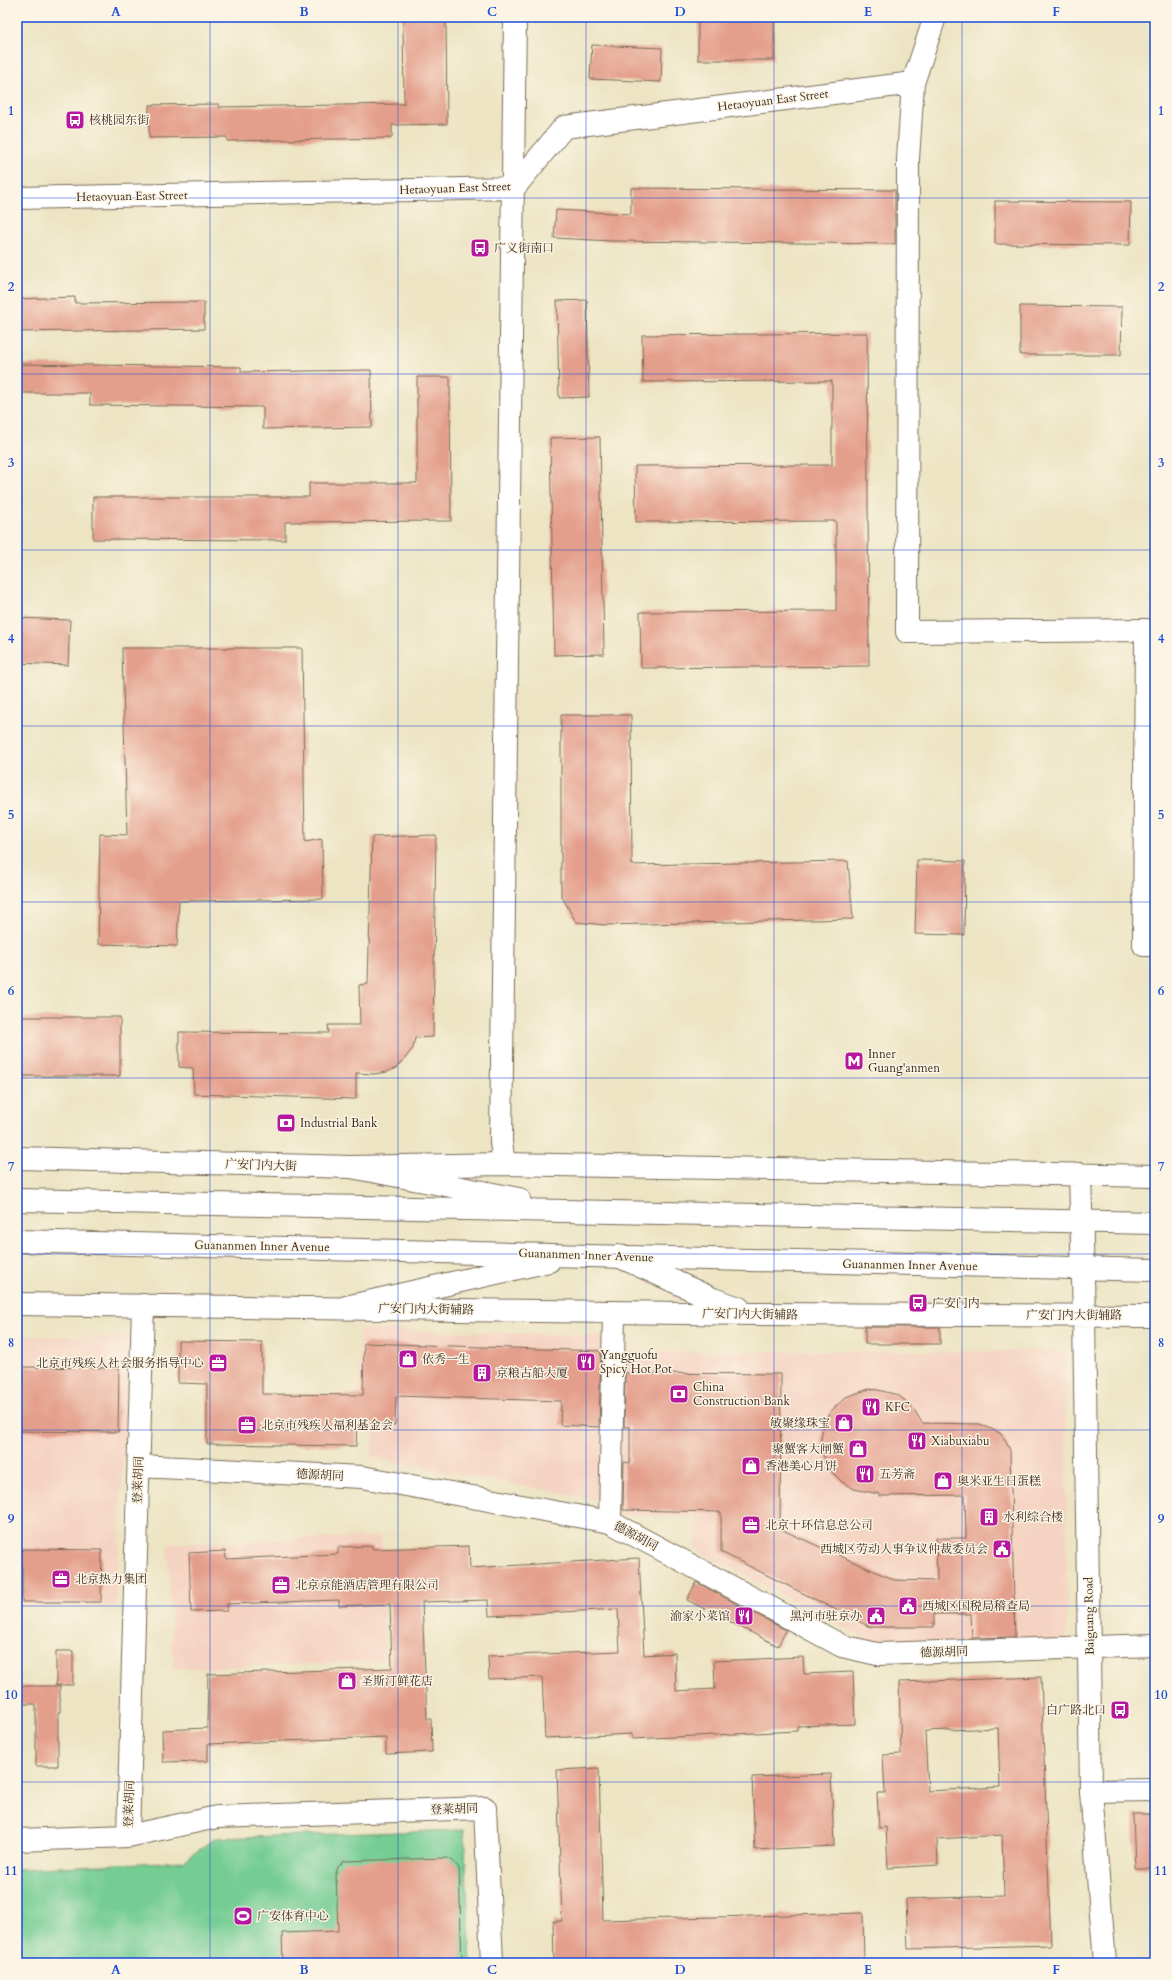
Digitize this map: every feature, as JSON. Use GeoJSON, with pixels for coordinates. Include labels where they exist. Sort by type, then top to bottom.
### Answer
{"type":"FeatureCollection","features":[{"type":"Feature","properties":{"kind":"street"},"geometry":{"type":"LineString","coordinates":[[515,17],[501,1142],[504,1164],[1155,1176]]}},
{"type":"Feature","properties":{"kind":"street"},"geometry":{"type":"LineString","coordinates":[[935,17],[913,83],[908,159],[907,632],[1146,630],[1144,945],[1155,945]]}},
{"type":"Feature","properties":{"kind":"street","name":"Hetaoyuan East Street"},"geometry":{"type":"LineString","coordinates":[[17,198],[514,188],[564,127],[913,83]]}},
{"type":"Feature","properties":{"kind":"street","name":"广安门内大街"},"geometry":{"type":"LineString","coordinates":[[17,1158],[352,1167],[504,1164]]}},
{"type":"Feature","properties":{"kind":"street"},"geometry":{"type":"LineString","coordinates":[[352,1167],[579,1210]]}},
{"type":"Feature","properties":{"kind":"street","name":"Baiguang Road"},"geometry":{"type":"LineString","coordinates":[[1080,1174],[1084,1268],[1091,1791],[1106,1963]]}},
{"type":"Feature","properties":{"kind":"street"},"geometry":{"type":"LineString","coordinates":[[17,1200],[579,1210],[1155,1223]]}},
{"type":"Feature","properties":{"kind":"street","name":"Guananmen Inner Avenue"},"geometry":{"type":"LineString","coordinates":[[17,1240],[1155,1270]]}},
{"type":"Feature","properties":{"kind":"street"},"geometry":{"type":"LineString","coordinates":[[17,1304],[346,1307],[581,1254]]}},
{"type":"Feature","properties":{"kind":"street"},"geometry":{"type":"LineString","coordinates":[[617,1256],[713,1299],[755,1314]]}},
{"type":"Feature","properties":{"kind":"street","name":"登莱胡同"},"geometry":{"type":"LineString","coordinates":[[143,1305],[128,1836],[217,1817],[485,1808],[492,1963]]}},
{"type":"Feature","properties":{"kind":"street","name":"广安门内大街辅路"},"geometry":{"type":"LineString","coordinates":[[346,1307],[755,1314],[1155,1316]]}},
{"type":"Feature","properties":{"kind":"street"},"geometry":{"type":"LineString","coordinates":[[610,1522],[614,1312]]}},
{"type":"Feature","properties":{"kind":"street","name":"德源胡同"},"geometry":{"type":"LineString","coordinates":[[139,1466],[362,1477],[610,1522],[842,1646],[877,1654],[1155,1645]]}},
{"type":"Feature","properties":{"kind":"street"},"geometry":{"type":"LineString","coordinates":[[1091,1791],[1155,1790]]}},
{"type":"Feature","properties":{"kind":"street"},"geometry":{"type":"LineString","coordinates":[[17,1840],[128,1836]]}},
{"type":"Feature","properties":{"kind":"shaded area"},"geometry":{"type":"Polygon","coordinates":[[[360,1329],[606,1336],[601,1500],[372,1458],[374,1428],[358,1427],[360,1329]]]}},
{"type":"Feature","properties":{"kind":"shaded area"},"geometry":{"type":"Polygon","coordinates":[[[17,1336],[129,1337],[116,1606],[17,1606],[17,1336]]]}},
{"type":"Feature","properties":{"kind":"shaded area"},"geometry":{"type":"Polygon","coordinates":[[[1066,1351],[1067,1641],[876,1644],[695,1549],[696,1517],[618,1515],[621,1352],[1066,1351]]]}},
{"type":"Feature","properties":{"kind":"shaded area","name":"北京京能酒店管理有限公司"},"geometry":{"type":"Polygon","coordinates":[[[381,1536],[385,1661],[173,1669],[168,1544],[381,1536]]]}},
{"type":"Feature","properties":{"kind":"green space","name":"广安体育中心"},"geometry":{"type":"Polygon","coordinates":[[[464,1830],[471,1963],[17,1963],[17,1869],[184,1861],[215,1838],[464,1830]]]}},
{"type":"Feature","properties":{"kind":"building"},"geometry":{"type":"Polygon","coordinates":[[[403,17],[446,17],[447,124],[392,125],[392,138],[227,141],[227,137],[149,138],[149,105],[219,104],[219,107],[404,104],[403,17]]]}},
{"type":"Feature","properties":{"kind":"building"},"geometry":{"type":"Polygon","coordinates":[[[698,18],[774,18],[774,60],[698,60],[698,18]]]}},
{"type":"Feature","properties":{"kind":"building"},"geometry":{"type":"Polygon","coordinates":[[[592,45],[662,48],[661,82],[590,79],[592,45]]]}},
{"type":"Feature","properties":{"kind":"building"},"geometry":{"type":"Polygon","coordinates":[[[631,188],[895,190],[895,244],[612,241],[554,238],[556,210],[631,214],[631,188]]]}},
{"type":"Feature","properties":{"kind":"building"},"geometry":{"type":"Polygon","coordinates":[[[995,201],[1131,202],[1130,245],[995,244],[995,201]]]}},
{"type":"Feature","properties":{"kind":"building"},"geometry":{"type":"Polygon","coordinates":[[[75,297],[75,303],[204,302],[204,329],[17,332],[17,299],[75,297]]]}},
{"type":"Feature","properties":{"kind":"building"},"geometry":{"type":"Polygon","coordinates":[[[587,300],[589,397],[559,398],[557,301],[587,300]]]}},
{"type":"Feature","properties":{"kind":"building"},"geometry":{"type":"Polygon","coordinates":[[[1020,306],[1122,307],[1121,355],[1020,355],[1020,306]]]}},
{"type":"Feature","properties":{"kind":"building"},"geometry":{"type":"Polygon","coordinates":[[[867,333],[869,666],[641,668],[640,612],[836,611],[836,521],[636,522],[635,466],[832,465],[832,381],[643,382],[642,335],[867,333]]]}},
{"type":"Feature","properties":{"kind":"building"},"geometry":{"type":"Polygon","coordinates":[[[17,364],[241,367],[241,372],[371,370],[372,427],[263,429],[263,407],[90,405],[90,393],[17,393],[17,364]]]}},
{"type":"Feature","properties":{"kind":"building"},"geometry":{"type":"Polygon","coordinates":[[[417,377],[450,377],[451,521],[285,522],[285,540],[93,539],[93,497],[309,497],[309,483],[417,483],[417,377]]]}},
{"type":"Feature","properties":{"kind":"building"},"geometry":{"type":"Polygon","coordinates":[[[600,437],[604,654],[554,655],[550,438],[600,437]]]}},
{"type":"Feature","properties":{"kind":"building"},"geometry":{"type":"Polygon","coordinates":[[[17,618],[70,620],[68,665],[17,663],[17,618]]]}},
{"type":"Feature","properties":{"kind":"building"},"geometry":{"type":"Polygon","coordinates":[[[122,648],[302,648],[305,842],[322,839],[323,899],[179,901],[177,946],[98,944],[100,834],[127,835],[122,648]]]}},
{"type":"Feature","properties":{"kind":"building"},"geometry":{"type":"Polygon","coordinates":[[[561,715],[631,715],[632,865],[848,861],[853,919],[605,925],[576,922],[561,895],[561,715]]]}},
{"type":"Feature","properties":{"kind":"building"},"geometry":{"type":"Polygon","coordinates":[[[436,835],[433,1037],[415,1038],[413,1048],[396,1068],[387,1072],[374,1074],[356,1073],[356,1099],[194,1094],[193,1068],[179,1067],[179,1032],[329,1033],[328,1025],[360,1025],[359,985],[368,984],[372,837],[436,835]]]}},
{"type":"Feature","properties":{"kind":"building"},"geometry":{"type":"Polygon","coordinates":[[[917,860],[965,861],[964,935],[915,934],[917,860]]]}},
{"type":"Feature","properties":{"kind":"building"},"geometry":{"type":"Polygon","coordinates":[[[17,1017],[120,1017],[120,1076],[17,1076],[17,1017]]]}},
{"type":"Feature","properties":{"kind":"building"},"geometry":{"type":"Polygon","coordinates":[[[865,1327],[940,1327],[940,1344],[865,1344],[865,1327]]]}},
{"type":"Feature","properties":{"kind":"building"},"geometry":{"type":"Polygon","coordinates":[[[178,1341],[262,1342],[262,1394],[363,1395],[364,1343],[601,1351],[599,1427],[560,1425],[561,1401],[396,1396],[395,1425],[357,1424],[356,1446],[207,1444],[207,1384],[178,1383],[178,1341]]]}},
{"type":"Feature","properties":{"kind":"building"},"geometry":{"type":"Polygon","coordinates":[[[17,1367],[119,1368],[118,1432],[17,1431],[17,1367]]]}},
{"type":"Feature","properties":{"kind":"building"},"geometry":{"type":"Polygon","coordinates":[[[625,1373],[781,1374],[780,1529],[894,1580],[937,1581],[936,1538],[966,1538],[965,1495],[879,1496],[879,1494],[854,1489],[842,1482],[831,1471],[824,1456],[821,1440],[823,1425],[830,1412],[846,1397],[869,1389],[878,1390],[898,1395],[915,1411],[922,1423],[980,1424],[1000,1433],[1010,1450],[1015,1637],[972,1638],[971,1614],[934,1614],[934,1627],[870,1627],[721,1552],[721,1512],[623,1510],[624,1462],[630,1463],[630,1427],[624,1427],[625,1373]]]}},
{"type":"Feature","properties":{"kind":"building"},"geometry":{"type":"Polygon","coordinates":[[[372,1546],[373,1549],[469,1546],[470,1568],[639,1558],[644,1655],[675,1653],[676,1691],[715,1689],[714,1661],[803,1657],[804,1674],[853,1672],[855,1724],[797,1726],[797,1731],[632,1739],[632,1734],[545,1738],[542,1677],[489,1679],[488,1656],[620,1651],[618,1609],[489,1616],[488,1600],[422,1602],[427,1719],[431,1719],[432,1752],[386,1754],[386,1737],[208,1744],[208,1761],[163,1762],[162,1730],[207,1728],[208,1674],[392,1668],[390,1604],[339,1606],[339,1600],[227,1604],[227,1611],[191,1612],[189,1553],[225,1551],[226,1559],[338,1554],[338,1547],[372,1546]]]}},
{"type":"Feature","properties":{"kind":"building"},"geometry":{"type":"Polygon","coordinates":[[[22,1549],[102,1550],[101,1602],[22,1602],[22,1549]]]}},
{"type":"Feature","properties":{"kind":"building"},"geometry":{"type":"Polygon","coordinates":[[[696,1582],[786,1630],[778,1646],[687,1600],[696,1582]]]}},
{"type":"Feature","properties":{"kind":"building"},"geometry":{"type":"Polygon","coordinates":[[[56,1651],[73,1651],[73,1685],[56,1685],[56,1651]]]}},
{"type":"Feature","properties":{"kind":"building"},"geometry":{"type":"Polygon","coordinates":[[[1041,1677],[1051,1945],[908,1949],[906,1899],[1004,1896],[1002,1835],[937,1839],[938,1865],[888,1868],[886,1827],[879,1828],[877,1793],[885,1793],[883,1755],[901,1754],[899,1682],[1041,1677]],[[998,1728],[925,1731],[928,1791],[1000,1787],[998,1728]]]}},
{"type":"Feature","properties":{"kind":"building"},"geometry":{"type":"Polygon","coordinates":[[[17,1686],[60,1686],[60,1712],[58,1712],[58,1766],[36,1766],[36,1704],[17,1704],[17,1686]]]}},
{"type":"Feature","properties":{"kind":"building"},"geometry":{"type":"Polygon","coordinates":[[[599,1768],[603,1920],[863,1913],[864,1963],[554,1963],[553,1921],[562,1921],[557,1770],[599,1768]]]}},
{"type":"Feature","properties":{"kind":"building"},"geometry":{"type":"Polygon","coordinates":[[[831,1774],[834,1846],[755,1850],[752,1777],[831,1774]]]}},
{"type":"Feature","properties":{"kind":"building"},"geometry":{"type":"Polygon","coordinates":[[[1133,1814],[1155,1814],[1155,1869],[1135,1869],[1133,1814]]]}},
{"type":"Feature","properties":{"kind":"building"},"geometry":{"type":"Polygon","coordinates":[[[447,1858],[452,1860],[459,1868],[462,1963],[283,1963],[282,1933],[338,1931],[336,1873],[338,1867],[344,1861],[447,1858]]]}},
{"type":"Feature","properties":{"kind":"place","name":"核桃园东街"},"geometry":{"type":"Point","coordinates":[75,120]}},
{"type":"Feature","properties":{"kind":"place","name":"广义街南口"},"geometry":{"type":"Point","coordinates":[480,248]}},
{"type":"Feature","properties":{"kind":"place","name":"Inner Guang'anmen"},"geometry":{"type":"Point","coordinates":[854,1061]}},
{"type":"Feature","properties":{"kind":"place","name":"Industrial Bank"},"geometry":{"type":"Point","coordinates":[286,1123]}},
{"type":"Feature","properties":{"kind":"place","name":"广安门内"},"geometry":{"type":"Point","coordinates":[918,1303]}},
{"type":"Feature","properties":{"kind":"place","name":"依秀一生"},"geometry":{"type":"Point","coordinates":[408,1359]}},
{"type":"Feature","properties":{"kind":"place","name":"Yangguofu Spicy Hot Pot"},"geometry":{"type":"Point","coordinates":[586,1362]}},
{"type":"Feature","properties":{"kind":"place","name":"北京市残疾人社会服务指导中心"},"geometry":{"type":"Point","coordinates":[218,1363]}},
{"type":"Feature","properties":{"kind":"place","name":"京粮古船大厦"},"geometry":{"type":"Point","coordinates":[482,1373]}},
{"type":"Feature","properties":{"kind":"place","name":"China Construction Bank"},"geometry":{"type":"Point","coordinates":[679,1394]}},
{"type":"Feature","properties":{"kind":"place","name":"KFC"},"geometry":{"type":"Point","coordinates":[871,1407]}},
{"type":"Feature","properties":{"kind":"place","name":"敏聚缘珠宝"},"geometry":{"type":"Point","coordinates":[844,1423]}},
{"type":"Feature","properties":{"kind":"place","name":"北京市残疾人福利基金会"},"geometry":{"type":"Point","coordinates":[247,1425]}},
{"type":"Feature","properties":{"kind":"place","name":"Xiabuxiabu"},"geometry":{"type":"Point","coordinates":[917,1441]}},
{"type":"Feature","properties":{"kind":"place","name":"聚蟹客大闸蟹"},"geometry":{"type":"Point","coordinates":[858,1449]}},
{"type":"Feature","properties":{"kind":"place","name":"香港美心月饼"},"geometry":{"type":"Point","coordinates":[751,1466]}},
{"type":"Feature","properties":{"kind":"place","name":"五芳斋"},"geometry":{"type":"Point","coordinates":[865,1474]}},
{"type":"Feature","properties":{"kind":"place","name":"奥米亚生日蛋糕"},"geometry":{"type":"Point","coordinates":[943,1481]}},
{"type":"Feature","properties":{"kind":"place","name":"水利综合楼"},"geometry":{"type":"Point","coordinates":[989,1517]}},
{"type":"Feature","properties":{"kind":"place","name":"北京十环信息总公司"},"geometry":{"type":"Point","coordinates":[751,1525]}},
{"type":"Feature","properties":{"kind":"place","name":"西城区劳动人事争议仲裁委员会"},"geometry":{"type":"Point","coordinates":[1002,1549]}},
{"type":"Feature","properties":{"kind":"place","name":"北京热力集团"},"geometry":{"type":"Point","coordinates":[61,1579]}},
{"type":"Feature","properties":{"kind":"place","name":"北京京能酒店管理有限公司"},"geometry":{"type":"Point","coordinates":[281,1585]}},
{"type":"Feature","properties":{"kind":"place","name":"西城区国税局稽查局"},"geometry":{"type":"Point","coordinates":[908,1606]}},
{"type":"Feature","properties":{"kind":"place","name":"渝家小菜馆"},"geometry":{"type":"Point","coordinates":[744,1616]}},
{"type":"Feature","properties":{"kind":"place","name":"黑河市驻京办"},"geometry":{"type":"Point","coordinates":[876,1616]}},
{"type":"Feature","properties":{"kind":"place","name":"圣斯汀鲜花店"},"geometry":{"type":"Point","coordinates":[347,1681]}},
{"type":"Feature","properties":{"kind":"place","name":"白广路北口"},"geometry":{"type":"Point","coordinates":[1120,1710]}},
{"type":"Feature","properties":{"kind":"place","name":"广安体育中心"},"geometry":{"type":"Point","coordinates":[243,1916]}}]}
